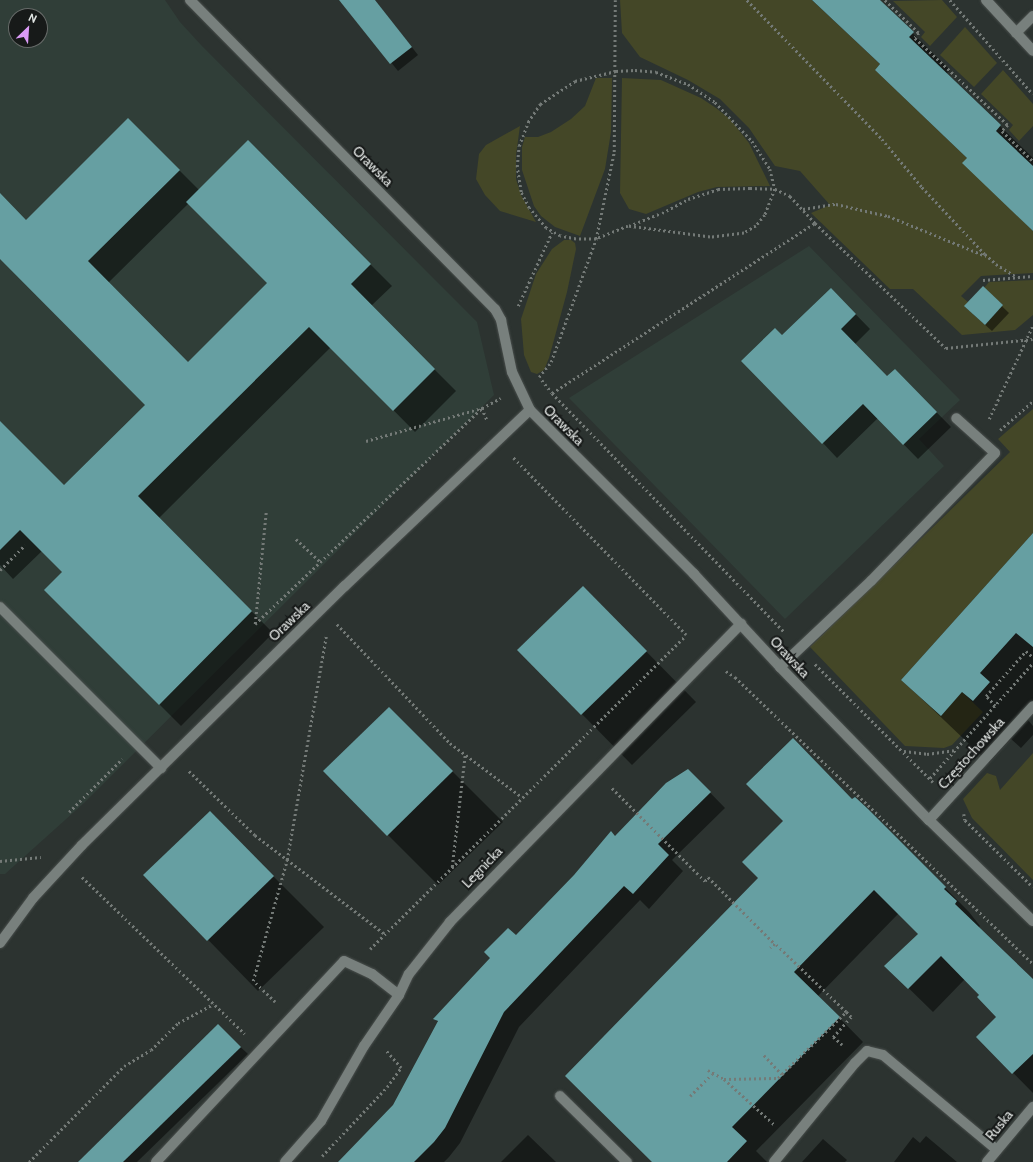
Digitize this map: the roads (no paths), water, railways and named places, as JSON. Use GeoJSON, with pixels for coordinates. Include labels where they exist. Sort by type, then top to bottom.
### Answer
{"type":"FeatureCollection","features":[{"type":"Feature","properties":{"kind":"street","name":"Orawska"},"geometry":{"type":"LineString","coordinates":[[190,0],[216,29],[495,309],[501,320],[518,389],[530,410],[694,574],[780,667],[929,820],[1033,921]]}},
{"type":"Feature","properties":{"kind":"street"},"geometry":{"type":"LineString","coordinates":[[986,0],[1033,51]]}},
{"type":"Feature","properties":{"kind":"street"},"geometry":{"type":"LineString","coordinates":[[1016,33],[1033,16]]}},
{"type":"Feature","properties":{"kind":"street","name":"Orawska"},"geometry":{"type":"LineString","coordinates":[[0,943],[12,924],[66,862],[322,609],[530,410]]}},
{"type":"Feature","properties":{"kind":"street"},"geometry":{"type":"LineString","coordinates":[[780,667],[871,581],[995,453],[956,418]]}},
{"type":"Feature","properties":{"kind":"street"},"geometry":{"type":"LineString","coordinates":[[0,607],[128,734],[136,746],[161,768]]}},
{"type":"Feature","properties":{"kind":"street","name":"Legnicka"},"geometry":{"type":"LineString","coordinates":[[285,1162],[321,1120],[364,1046],[399,995],[409,974],[450,922],[596,770],[741,624]]}},
{"type":"Feature","properties":{"kind":"street","name":"Częstochowska"},"geometry":{"type":"LineString","coordinates":[[929,820],[1033,706]]}},
{"type":"Feature","properties":{"kind":"street"},"geometry":{"type":"LineString","coordinates":[[156,1162],[344,961],[372,974],[399,995]]}},
{"type":"Feature","properties":{"kind":"street"},"geometry":{"type":"LineString","coordinates":[[774,1162],[855,1063],[868,1051],[883,1055],[997,1150]]}},
{"type":"Feature","properties":{"kind":"street"},"geometry":{"type":"LineString","coordinates":[[560,1096],[627,1162]]}},
{"type":"Feature","properties":{"kind":"street","name":"Ruska"},"geometry":{"type":"LineString","coordinates":[[987,1162],[1033,1107]]}}]}
